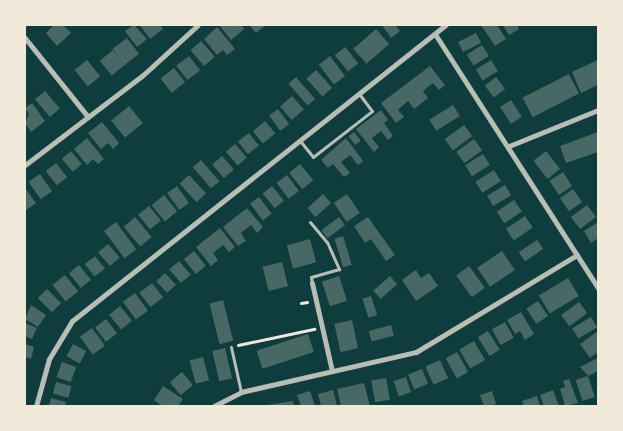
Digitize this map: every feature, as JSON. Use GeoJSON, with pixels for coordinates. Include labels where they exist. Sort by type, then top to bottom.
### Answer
{"type":"FeatureCollection","features":[{"type":"Feature","properties":{"kind":"street"},"geometry":{"type":"LineString","coordinates":[[25,165],[143,75],[198,25]]}},
{"type":"Feature","properties":{"kind":"street"},"geometry":{"type":"LineString","coordinates":[[36,406],[49,359],[72,321],[301,142],[446,25]]}},
{"type":"Feature","properties":{"kind":"street"},"geometry":{"type":"LineString","coordinates":[[435,34],[509,146],[598,288]]}},
{"type":"Feature","properties":{"kind":"street"},"geometry":{"type":"LineString","coordinates":[[25,38],[88,117]]}},
{"type":"Feature","properties":{"kind":"street"},"geometry":{"type":"LineString","coordinates":[[509,146],[598,110]]}},
{"type":"Feature","properties":{"kind":"street"},"geometry":{"type":"LineString","coordinates":[[214,406],[241,392],[416,352],[577,255]]}},
{"type":"Feature","properties":{"kind":"street"},"geometry":{"type":"LineString","coordinates":[[312,283],[332,371]]}},
{"type":"Feature","properties":{"kind":"lane"},"geometry":{"type":"LineString","coordinates":[[301,142],[313,157],[372,111],[360,95]]}},
{"type":"Feature","properties":{"kind":"lane"},"geometry":{"type":"LineString","coordinates":[[310,222],[327,242],[339,269],[311,277],[312,283]]}},
{"type":"Feature","properties":{"kind":"lane"},"geometry":{"type":"LineString","coordinates":[[231,347],[241,392]]}},
{"type":"Feature","properties":{"kind":"path"},"geometry":{"type":"LineString","coordinates":[[231,347],[322,327]]}},
{"type":"Feature","properties":{"kind":"building"},"geometry":{"type":"Polygon","coordinates":[[[54,25],[63,25],[71,33],[57,46],[46,33],[54,25]]]}},
{"type":"Feature","properties":{"kind":"building"},"geometry":{"type":"Polygon","coordinates":[[[134,25],[147,39],[137,47],[125,31],[134,25]]]}},
{"type":"Feature","properties":{"kind":"building"},"geometry":{"type":"Polygon","coordinates":[[[140,25],[160,25],[163,29],[150,39],[140,25]]]}},
{"type":"Feature","properties":{"kind":"building"},"geometry":{"type":"Polygon","coordinates":[[[219,25],[241,25],[244,29],[231,40],[219,25]]]}},
{"type":"Feature","properties":{"kind":"building"},"geometry":{"type":"Polygon","coordinates":[[[249,25],[266,25],[256,33],[249,25]]]}},
{"type":"Feature","properties":{"kind":"building"},"geometry":{"type":"Polygon","coordinates":[[[382,25],[395,25],[400,31],[391,38],[382,25]]]}},
{"type":"Feature","properties":{"kind":"building"},"geometry":{"type":"Polygon","coordinates":[[[481,25],[497,25],[506,39],[495,46],[481,25]]]}},
{"type":"Feature","properties":{"kind":"building"},"geometry":{"type":"Polygon","coordinates":[[[503,25],[517,25],[519,29],[509,35],[503,25]]]}},
{"type":"Feature","properties":{"kind":"building"},"geometry":{"type":"Polygon","coordinates":[[[217,27],[235,49],[227,55],[223,50],[217,55],[204,39],[217,27]]]}},
{"type":"Feature","properties":{"kind":"building"},"geometry":{"type":"Polygon","coordinates":[[[376,29],[389,44],[366,64],[353,49],[376,29]]]}},
{"type":"Feature","properties":{"kind":"building"},"geometry":{"type":"Polygon","coordinates":[[[476,33],[481,43],[463,52],[458,42],[476,33]]]}},
{"type":"Feature","properties":{"kind":"building"},"geometry":{"type":"Polygon","coordinates":[[[127,38],[139,54],[125,65],[113,49],[127,38]]]}},
{"type":"Feature","properties":{"kind":"building"},"geometry":{"type":"Polygon","coordinates":[[[201,41],[215,57],[204,66],[190,50],[201,41]]]}},
{"type":"Feature","properties":{"kind":"building"},"geometry":{"type":"Polygon","coordinates":[[[482,45],[489,56],[474,66],[467,55],[482,45]]]}},
{"type":"Feature","properties":{"kind":"building"},"geometry":{"type":"Polygon","coordinates":[[[345,47],[358,63],[348,72],[335,55],[345,47]]]}},
{"type":"Feature","properties":{"kind":"building"},"geometry":{"type":"Polygon","coordinates":[[[113,50],[125,65],[112,75],[100,61],[113,50]]]}},
{"type":"Feature","properties":{"kind":"building"},"geometry":{"type":"Polygon","coordinates":[[[189,56],[200,70],[187,80],[176,66],[189,56]]]}},
{"type":"Feature","properties":{"kind":"building"},"geometry":{"type":"Polygon","coordinates":[[[330,56],[345,76],[334,84],[319,64],[330,56]]]}},
{"type":"Feature","properties":{"kind":"building"},"geometry":{"type":"Polygon","coordinates":[[[87,60],[100,76],[88,86],[75,70],[87,60]]]}},
{"type":"Feature","properties":{"kind":"building"},"geometry":{"type":"Polygon","coordinates":[[[491,60],[498,71],[483,81],[476,70],[491,60]]]}},
{"type":"Feature","properties":{"kind":"building"},"geometry":{"type":"Polygon","coordinates":[[[598,60],[598,85],[581,93],[572,72],[598,60]]]}},
{"type":"Feature","properties":{"kind":"building"},"geometry":{"type":"Polygon","coordinates":[[[430,66],[445,85],[439,90],[433,83],[423,91],[428,98],[414,109],[408,101],[398,110],[404,117],[396,123],[381,103],[430,66]]]}},
{"type":"Feature","properties":{"kind":"building"},"geometry":{"type":"Polygon","coordinates":[[[174,68],[185,82],[172,93],[161,78],[174,68]]]}},
{"type":"Feature","properties":{"kind":"building"},"geometry":{"type":"Polygon","coordinates":[[[316,70],[332,88],[322,97],[306,79],[316,70]]]}},
{"type":"Feature","properties":{"kind":"building"},"geometry":{"type":"Polygon","coordinates":[[[569,74],[579,94],[533,117],[523,98],[569,74]]]}},
{"type":"Feature","properties":{"kind":"building"},"geometry":{"type":"Polygon","coordinates":[[[296,77],[315,99],[307,105],[288,84],[296,77]]]}},
{"type":"Feature","properties":{"kind":"building"},"geometry":{"type":"Polygon","coordinates":[[[496,77],[505,89],[494,97],[485,85],[496,77]]]}},
{"type":"Feature","properties":{"kind":"building"},"geometry":{"type":"Polygon","coordinates":[[[45,91],[60,109],[50,117],[35,99],[45,91]]]}},
{"type":"Feature","properties":{"kind":"building"},"geometry":{"type":"Polygon","coordinates":[[[292,96],[304,110],[292,120],[280,106],[292,96]]]}},
{"type":"Feature","properties":{"kind":"building"},"geometry":{"type":"Polygon","coordinates":[[[511,100],[522,117],[511,124],[500,107],[511,100]]]}},
{"type":"Feature","properties":{"kind":"building"},"geometry":{"type":"Polygon","coordinates":[[[32,103],[45,121],[31,132],[25,123],[29,114],[25,108],[32,103]]]}},
{"type":"Feature","properties":{"kind":"building"},"geometry":{"type":"Polygon","coordinates":[[[453,105],[460,116],[436,131],[429,120],[453,105]]]}},
{"type":"Feature","properties":{"kind":"building"},"geometry":{"type":"Polygon","coordinates":[[[129,106],[143,123],[125,138],[111,120],[129,106]]]}},
{"type":"Feature","properties":{"kind":"building"},"geometry":{"type":"Polygon","coordinates":[[[278,109],[289,124],[280,131],[269,115],[278,109]]]}},
{"type":"Feature","properties":{"kind":"building"},"geometry":{"type":"Polygon","coordinates":[[[381,110],[388,120],[384,123],[393,136],[388,140],[381,131],[372,138],[379,147],[374,152],[356,129],[381,110]]]}},
{"type":"Feature","properties":{"kind":"building"},"geometry":{"type":"Polygon","coordinates":[[[265,121],[275,133],[263,144],[253,131],[265,121]]]}},
{"type":"Feature","properties":{"kind":"building"},"geometry":{"type":"Polygon","coordinates":[[[102,122],[119,143],[113,149],[108,143],[101,149],[88,133],[102,122]]]}},
{"type":"Feature","properties":{"kind":"building"},"geometry":{"type":"Polygon","coordinates":[[[464,125],[472,136],[453,150],[445,139],[464,125]]]}},
{"type":"Feature","properties":{"kind":"building"},"geometry":{"type":"Polygon","coordinates":[[[354,132],[361,141],[355,145],[348,136],[354,132]]]}},
{"type":"Feature","properties":{"kind":"building"},"geometry":{"type":"Polygon","coordinates":[[[598,132],[598,152],[566,163],[560,146],[598,132]]]}},
{"type":"Feature","properties":{"kind":"building"},"geometry":{"type":"Polygon","coordinates":[[[249,133],[259,146],[248,154],[238,142],[249,133]]]}},
{"type":"Feature","properties":{"kind":"building"},"geometry":{"type":"Polygon","coordinates":[[[87,138],[104,159],[98,164],[93,159],[87,165],[74,149],[87,138]]]}},
{"type":"Feature","properties":{"kind":"building"},"geometry":{"type":"Polygon","coordinates":[[[346,138],[363,161],[358,165],[350,155],[341,162],[350,173],[344,177],[333,164],[328,168],[321,160],[346,138]]]}},
{"type":"Feature","properties":{"kind":"building"},"geometry":{"type":"Polygon","coordinates":[[[474,139],[482,150],[464,163],[456,152],[474,139]]]}},
{"type":"Feature","properties":{"kind":"building"},"geometry":{"type":"Polygon","coordinates":[[[235,144],[247,158],[238,165],[226,152],[235,144]]]}},
{"type":"Feature","properties":{"kind":"building"},"geometry":{"type":"Polygon","coordinates":[[[71,151],[82,164],[73,172],[62,159],[71,151]]]}},
{"type":"Feature","properties":{"kind":"building"},"geometry":{"type":"Polygon","coordinates":[[[546,151],[560,169],[548,179],[533,161],[546,151]]]}},
{"type":"Feature","properties":{"kind":"building"},"geometry":{"type":"Polygon","coordinates":[[[483,154],[490,165],[472,176],[465,165],[483,154]]]}},
{"type":"Feature","properties":{"kind":"building"},"geometry":{"type":"Polygon","coordinates":[[[222,156],[234,170],[224,178],[212,165],[222,156]]]}},
{"type":"Feature","properties":{"kind":"building"},"geometry":{"type":"Polygon","coordinates":[[[201,160],[219,181],[211,188],[193,167],[201,160]]]}},
{"type":"Feature","properties":{"kind":"building"},"geometry":{"type":"Polygon","coordinates":[[[56,163],[67,177],[57,185],[46,171],[56,163]]]}},
{"type":"Feature","properties":{"kind":"building"},"geometry":{"type":"Polygon","coordinates":[[[300,164],[313,180],[302,189],[289,173],[300,164]]]}},
{"type":"Feature","properties":{"kind":"building"},"geometry":{"type":"Polygon","coordinates":[[[494,170],[501,181],[482,193],[475,182],[494,170]]]}},
{"type":"Feature","properties":{"kind":"building"},"geometry":{"type":"Polygon","coordinates":[[[563,172],[572,186],[559,195],[550,181],[563,172]]]}},
{"type":"Feature","properties":{"kind":"building"},"geometry":{"type":"Polygon","coordinates":[[[40,174],[52,191],[41,199],[29,182],[40,174]]]}},
{"type":"Feature","properties":{"kind":"building"},"geometry":{"type":"Polygon","coordinates":[[[189,175],[206,193],[197,202],[179,184],[189,175]]]}},
{"type":"Feature","properties":{"kind":"building"},"geometry":{"type":"Polygon","coordinates":[[[287,175],[299,191],[289,199],[277,183],[287,175]]]}},
{"type":"Feature","properties":{"kind":"building"},"geometry":{"type":"Polygon","coordinates":[[[505,185],[511,195],[493,206],[487,196],[505,185]]]}},
{"type":"Feature","properties":{"kind":"building"},"geometry":{"type":"Polygon","coordinates":[[[177,186],[189,203],[179,210],[167,193],[177,186]]]}},
{"type":"Feature","properties":{"kind":"building"},"geometry":{"type":"Polygon","coordinates":[[[272,186],[284,201],[275,208],[263,194],[272,186]]]}},
{"type":"Feature","properties":{"kind":"building"},"geometry":{"type":"Polygon","coordinates":[[[25,188],[36,203],[25,211],[25,188]]]}},
{"type":"Feature","properties":{"kind":"building"},"geometry":{"type":"Polygon","coordinates":[[[573,189],[582,202],[569,211],[560,198],[573,189]]]}},
{"type":"Feature","properties":{"kind":"building"},"geometry":{"type":"Polygon","coordinates":[[[323,194],[331,203],[315,217],[307,208],[323,194]]]}},
{"type":"Feature","properties":{"kind":"building"},"geometry":{"type":"Polygon","coordinates":[[[347,194],[360,213],[347,222],[334,203],[347,194]]]}},
{"type":"Feature","properties":{"kind":"building"},"geometry":{"type":"Polygon","coordinates":[[[164,195],[177,211],[165,221],[152,205],[164,195]]]}},
{"type":"Feature","properties":{"kind":"building"},"geometry":{"type":"Polygon","coordinates":[[[259,197],[272,214],[263,220],[250,204],[259,197]]]}},
{"type":"Feature","properties":{"kind":"building"},"geometry":{"type":"Polygon","coordinates":[[[514,200],[522,212],[504,223],[497,212],[514,200]]]}},
{"type":"Feature","properties":{"kind":"building"},"geometry":{"type":"Polygon","coordinates":[[[587,205],[596,217],[580,229],[571,217],[587,205]]]}},
{"type":"Feature","properties":{"kind":"building"},"geometry":{"type":"Polygon","coordinates":[[[149,206],[161,221],[150,230],[138,215],[149,206]]]}},
{"type":"Feature","properties":{"kind":"building"},"geometry":{"type":"Polygon","coordinates":[[[247,208],[263,227],[257,233],[251,225],[241,233],[246,241],[238,246],[223,227],[247,208]]]}},
{"type":"Feature","properties":{"kind":"building"},"geometry":{"type":"Polygon","coordinates":[[[525,216],[533,228],[514,240],[506,229],[525,216]]]}},
{"type":"Feature","properties":{"kind":"building"},"geometry":{"type":"Polygon","coordinates":[[[135,217],[152,237],[140,247],[124,227],[135,217]]]}},
{"type":"Feature","properties":{"kind":"building"},"geometry":{"type":"Polygon","coordinates":[[[339,217],[345,225],[327,238],[321,230],[339,217]]]}},
{"type":"Feature","properties":{"kind":"building"},"geometry":{"type":"Polygon","coordinates":[[[368,217],[395,255],[386,261],[371,239],[365,243],[354,226],[368,217]]]}},
{"type":"Feature","properties":{"kind":"building"},"geometry":{"type":"Polygon","coordinates":[[[116,222],[136,249],[124,258],[104,231],[116,222]]]}},
{"type":"Feature","properties":{"kind":"building"},"geometry":{"type":"Polygon","coordinates":[[[598,222],[598,238],[591,243],[584,231],[598,222]]]}},
{"type":"Feature","properties":{"kind":"building"},"geometry":{"type":"Polygon","coordinates":[[[220,228],[235,247],[229,252],[223,245],[213,253],[218,260],[211,266],[196,247],[220,228]]]}},
{"type":"Feature","properties":{"kind":"building"},"geometry":{"type":"Polygon","coordinates":[[[343,236],[352,265],[343,267],[334,239],[343,236]]]}},
{"type":"Feature","properties":{"kind":"building"},"geometry":{"type":"Polygon","coordinates":[[[310,239],[316,262],[293,268],[287,245],[310,239]]]}},
{"type":"Feature","properties":{"kind":"building"},"geometry":{"type":"Polygon","coordinates":[[[537,240],[543,249],[525,261],[519,252],[537,240]]]}},
{"type":"Feature","properties":{"kind":"building"},"geometry":{"type":"Polygon","coordinates":[[[108,244],[120,258],[110,266],[98,253],[108,244]]]}},
{"type":"Feature","properties":{"kind":"building"},"geometry":{"type":"Polygon","coordinates":[[[194,251],[206,266],[196,274],[184,259],[194,251]]]}},
{"type":"Feature","properties":{"kind":"building"},"geometry":{"type":"Polygon","coordinates":[[[502,251],[515,270],[490,287],[477,268],[502,251]]]}},
{"type":"Feature","properties":{"kind":"building"},"geometry":{"type":"Polygon","coordinates":[[[95,256],[105,269],[95,277],[85,264],[95,256]]]}},
{"type":"Feature","properties":{"kind":"building"},"geometry":{"type":"Polygon","coordinates":[[[179,261],[191,275],[181,283],[169,270],[179,261]]]}},
{"type":"Feature","properties":{"kind":"building"},"geometry":{"type":"Polygon","coordinates":[[[282,262],[288,286],[269,291],[263,267],[282,262]]]}},
{"type":"Feature","properties":{"kind":"building"},"geometry":{"type":"Polygon","coordinates":[[[79,265],[91,280],[81,288],[69,273],[79,265]]]}},
{"type":"Feature","properties":{"kind":"building"},"geometry":{"type":"Polygon","coordinates":[[[469,266],[485,288],[472,297],[456,275],[469,266]]]}},
{"type":"Feature","properties":{"kind":"building"},"geometry":{"type":"Polygon","coordinates":[[[416,270],[421,278],[429,273],[438,286],[416,301],[402,280],[416,270]]]}},
{"type":"Feature","properties":{"kind":"building"},"geometry":{"type":"Polygon","coordinates":[[[165,273],[176,285],[167,293],[156,281],[165,273]]]}},
{"type":"Feature","properties":{"kind":"building"},"geometry":{"type":"Polygon","coordinates":[[[65,275],[78,291],[66,301],[53,285],[65,275]]]}},
{"type":"Feature","properties":{"kind":"building"},"geometry":{"type":"Polygon","coordinates":[[[339,276],[347,301],[330,306],[322,282],[339,276]]]}},
{"type":"Feature","properties":{"kind":"building"},"geometry":{"type":"Polygon","coordinates":[[[390,276],[397,284],[381,299],[373,290],[390,276]]]}},
{"type":"Feature","properties":{"kind":"building"},"geometry":{"type":"Polygon","coordinates":[[[568,278],[579,296],[550,314],[539,296],[568,278]]]}},
{"type":"Feature","properties":{"kind":"building"},"geometry":{"type":"Polygon","coordinates":[[[152,283],[163,297],[150,307],[139,293],[152,283]]]}},
{"type":"Feature","properties":{"kind":"building"},"geometry":{"type":"Polygon","coordinates":[[[47,289],[61,303],[52,312],[38,298],[47,289]]]}},
{"type":"Feature","properties":{"kind":"building"},"geometry":{"type":"Polygon","coordinates":[[[135,293],[148,311],[136,320],[123,302],[135,293]]]}},
{"type":"Feature","properties":{"kind":"building"},"geometry":{"type":"Polygon","coordinates":[[[371,296],[377,315],[369,318],[362,299],[371,296]]]}},
{"type":"Feature","properties":{"kind":"building"},"geometry":{"type":"Polygon","coordinates":[[[223,300],[233,341],[220,344],[209,303],[223,300]]]}},
{"type":"Feature","properties":{"kind":"building"},"geometry":{"type":"Polygon","coordinates":[[[538,301],[548,316],[536,324],[526,309],[538,301]]]}},
{"type":"Feature","properties":{"kind":"building"},"geometry":{"type":"Polygon","coordinates":[[[579,302],[587,313],[569,326],[561,315],[579,302]]]}},
{"type":"Feature","properties":{"kind":"building"},"geometry":{"type":"Polygon","coordinates":[[[31,305],[46,315],[38,327],[25,319],[31,305]]]}},
{"type":"Feature","properties":{"kind":"building"},"geometry":{"type":"Polygon","coordinates":[[[120,306],[132,321],[121,330],[109,315],[120,306]]]}},
{"type":"Feature","properties":{"kind":"building"},"geometry":{"type":"Polygon","coordinates":[[[521,312],[534,334],[525,340],[520,331],[515,334],[507,320],[521,312]]]}},
{"type":"Feature","properties":{"kind":"building"},"geometry":{"type":"Polygon","coordinates":[[[591,317],[597,327],[578,339],[572,328],[591,317]]]}},
{"type":"Feature","properties":{"kind":"building"},"geometry":{"type":"Polygon","coordinates":[[[106,319],[117,333],[106,342],[95,328],[106,319]]]}},
{"type":"Feature","properties":{"kind":"building"},"geometry":{"type":"Polygon","coordinates":[[[352,320],[358,348],[340,352],[334,324],[352,320]]]}},
{"type":"Feature","properties":{"kind":"building"},"geometry":{"type":"Polygon","coordinates":[[[505,322],[514,338],[501,345],[492,329],[505,322]]]}},
{"type":"Feature","properties":{"kind":"building"},"geometry":{"type":"Polygon","coordinates":[[[25,323],[37,328],[32,339],[25,336],[25,323]]]}},
{"type":"Feature","properties":{"kind":"building"},"geometry":{"type":"Polygon","coordinates":[[[391,325],[394,336],[372,342],[369,331],[391,325]]]}},
{"type":"Feature","properties":{"kind":"building"},"geometry":{"type":"Polygon","coordinates":[[[92,328],[105,346],[93,355],[80,337],[92,328]]]}},
{"type":"Feature","properties":{"kind":"building"},"geometry":{"type":"Polygon","coordinates":[[[488,331],[500,350],[489,356],[478,337],[488,331]]]}},
{"type":"Feature","properties":{"kind":"building"},"geometry":{"type":"Polygon","coordinates":[[[598,331],[598,352],[590,358],[580,344],[598,331]]]}},
{"type":"Feature","properties":{"kind":"building"},"geometry":{"type":"Polygon","coordinates":[[[308,334],[314,352],[263,369],[257,351],[308,334]]]}},
{"type":"Feature","properties":{"kind":"building"},"geometry":{"type":"Polygon","coordinates":[[[474,341],[485,360],[470,369],[459,350],[474,341]]]}},
{"type":"Feature","properties":{"kind":"building"},"geometry":{"type":"Polygon","coordinates":[[[25,344],[34,347],[31,359],[25,357],[25,344]]]}},
{"type":"Feature","properties":{"kind":"building"},"geometry":{"type":"Polygon","coordinates":[[[73,344],[86,351],[80,363],[66,356],[73,344]]]}},
{"type":"Feature","properties":{"kind":"building"},"geometry":{"type":"Polygon","coordinates":[[[225,348],[232,378],[219,381],[212,351],[225,348]]]}},
{"type":"Feature","properties":{"kind":"building"},"geometry":{"type":"Polygon","coordinates":[[[457,352],[468,372],[457,378],[446,358],[457,352]]]}},
{"type":"Feature","properties":{"kind":"building"},"geometry":{"type":"Polygon","coordinates":[[[203,357],[209,380],[196,384],[189,361],[203,357]]]}},
{"type":"Feature","properties":{"kind":"building"},"geometry":{"type":"Polygon","coordinates":[[[598,358],[598,371],[588,376],[580,367],[598,358]]]}},
{"type":"Feature","properties":{"kind":"building"},"geometry":{"type":"Polygon","coordinates":[[[440,360],[448,378],[434,385],[425,367],[440,360]]]}},
{"type":"Feature","properties":{"kind":"building"},"geometry":{"type":"Polygon","coordinates":[[[62,362],[76,367],[71,382],[57,377],[62,362]]]}},
{"type":"Feature","properties":{"kind":"building"},"geometry":{"type":"Polygon","coordinates":[[[422,369],[428,384],[414,389],[408,375],[422,369]]]}},
{"type":"Feature","properties":{"kind":"building"},"geometry":{"type":"Polygon","coordinates":[[[182,372],[193,385],[181,395],[170,382],[182,372]]]}},
{"type":"Feature","properties":{"kind":"building"},"geometry":{"type":"Polygon","coordinates":[[[588,376],[595,397],[582,401],[576,380],[588,376]]]}},
{"type":"Feature","properties":{"kind":"building"},"geometry":{"type":"Polygon","coordinates":[[[406,377],[411,392],[399,396],[394,381],[406,377]]]}},
{"type":"Feature","properties":{"kind":"building"},"geometry":{"type":"Polygon","coordinates":[[[386,378],[390,400],[375,402],[371,381],[386,378]]]}},
{"type":"Feature","properties":{"kind":"building"},"geometry":{"type":"Polygon","coordinates":[[[569,379],[578,403],[565,406],[560,389],[565,387],[563,381],[569,379]]]}},
{"type":"Feature","properties":{"kind":"building"},"geometry":{"type":"Polygon","coordinates":[[[56,382],[71,386],[68,398],[53,394],[56,382]]]}},
{"type":"Feature","properties":{"kind":"building"},"geometry":{"type":"Polygon","coordinates":[[[364,383],[370,406],[341,406],[337,389],[364,383]]]}},
{"type":"Feature","properties":{"kind":"building"},"geometry":{"type":"Polygon","coordinates":[[[163,386],[183,399],[178,406],[162,406],[154,400],[163,386]]]}},
{"type":"Feature","properties":{"kind":"building"},"geometry":{"type":"Polygon","coordinates":[[[333,390],[337,406],[321,406],[318,394],[333,390]]]}},
{"type":"Feature","properties":{"kind":"building"},"geometry":{"type":"Polygon","coordinates":[[[553,390],[559,406],[544,406],[540,395],[553,390]]]}},
{"type":"Feature","properties":{"kind":"building"},"geometry":{"type":"Polygon","coordinates":[[[310,391],[315,406],[301,406],[297,395],[310,391]]]}},
{"type":"Feature","properties":{"kind":"building"},"geometry":{"type":"Polygon","coordinates":[[[492,391],[496,404],[484,406],[480,395],[492,391]]]}},
{"type":"Feature","properties":{"kind":"building"},"geometry":{"type":"Polygon","coordinates":[[[537,396],[540,406],[524,406],[522,401],[537,396]]]}},
{"type":"Feature","properties":{"kind":"building"},"geometry":{"type":"Polygon","coordinates":[[[51,398],[66,402],[65,406],[49,406],[51,398]]]}},
{"type":"Feature","properties":{"kind":"building"},"geometry":{"type":"Polygon","coordinates":[[[293,401],[294,406],[268,406],[268,405],[293,401]]]}}]}
